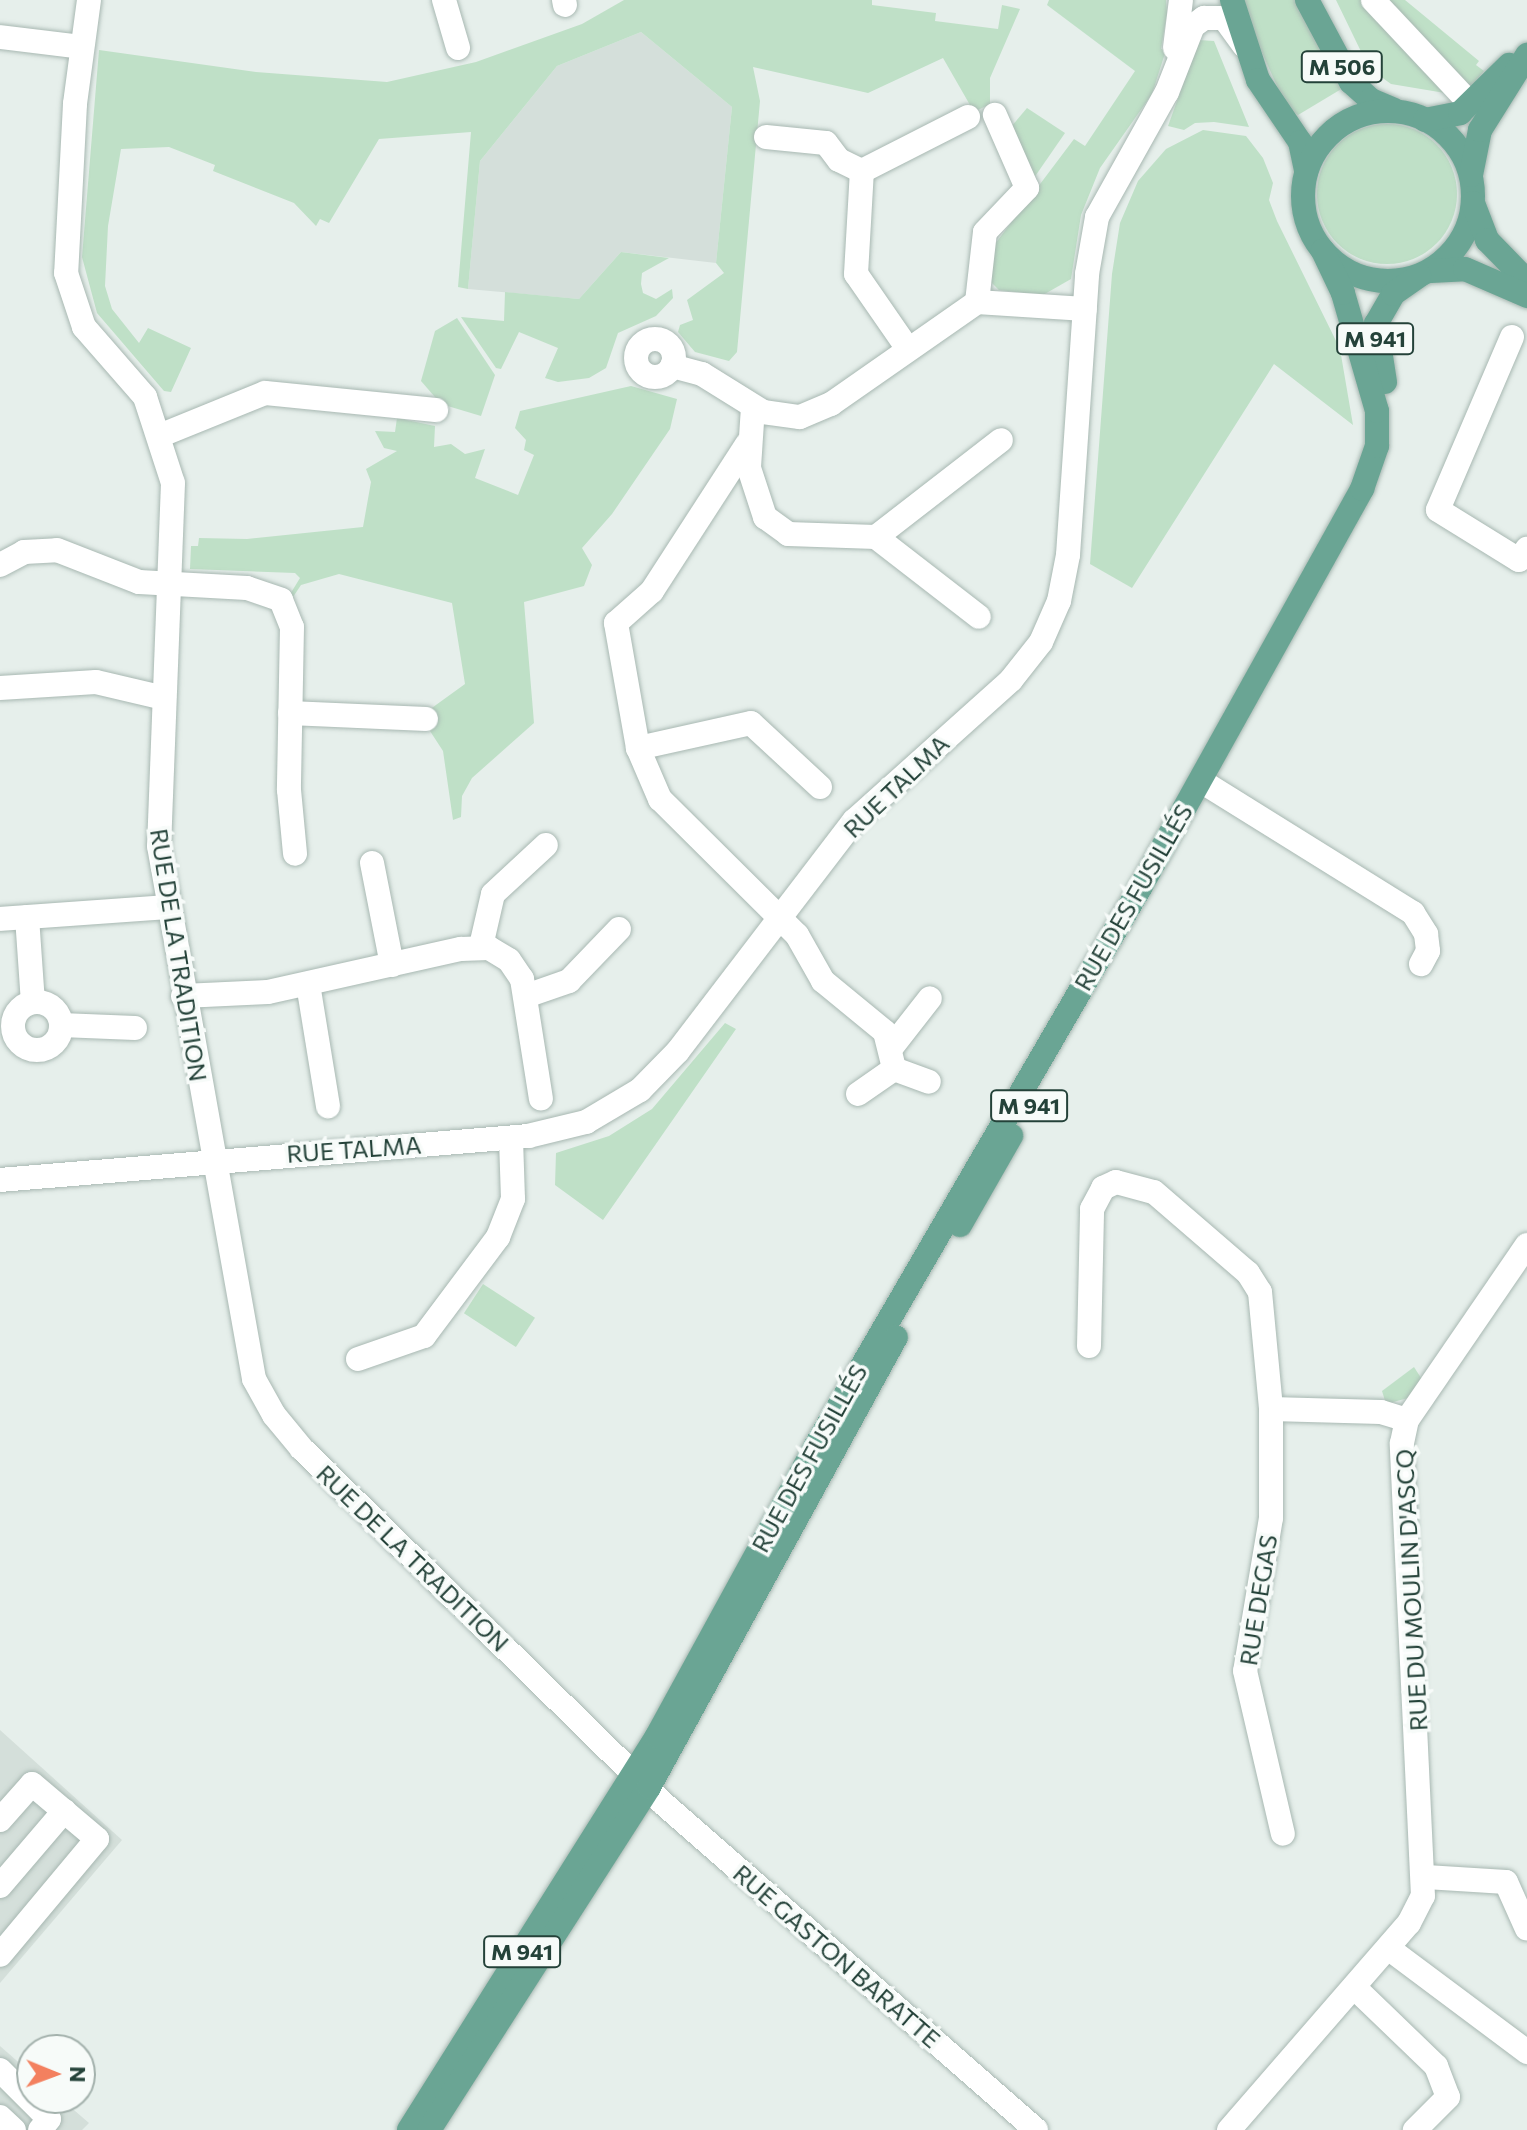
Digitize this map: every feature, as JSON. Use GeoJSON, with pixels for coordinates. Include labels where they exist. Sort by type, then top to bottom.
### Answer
{"type":"FeatureCollection","features":[{"type":"Feature","properties":{"kind":"main road","name":"M 506"},"geometry":{"type":"LineString","coordinates":[[1232,0],[1255,70],[1268,100],[1300,142],[1306,171]]}},
{"type":"Feature","properties":{"kind":"main road","name":"M 506"},"geometry":{"type":"LineString","coordinates":[[1307,0],[1351,82],[1371,100],[1400,112]]}},
{"type":"Feature","properties":{"kind":"main road"},"geometry":{"type":"LineString","coordinates":[[1425,120],[1465,110],[1527,41]]}},
{"type":"Feature","properties":{"kind":"main road"},"geometry":{"type":"LineString","coordinates":[[1527,55],[1480,130],[1471,177],[1473,203],[1487,240],[1527,281]]}},
{"type":"Feature","properties":{"kind":"main road"},"geometry":{"type":"LineString","coordinates":[[1471,177],[1452,140],[1425,120],[1400,112],[1375,112],[1345,123],[1321,143],[1306,171],[1304,213],[1323,251],[1347,272],[1367,279],[1398,281],[1465,269],[1527,296]]}},
{"type":"Feature","properties":{"kind":"main road"},"geometry":{"type":"LineString","coordinates":[[1424,274],[1459,243],[1473,203]]}},
{"type":"Feature","properties":{"kind":"main road","name":"RUE DES FUSILLÉS"},"geometry":{"type":"LineString","coordinates":[[1208,785],[1346,521],[1377,446],[1373,395],[1343,293],[1323,251]]}},
{"type":"Feature","properties":{"kind":"main road","name":"RUE DES FUSILLÉS"},"geometry":{"type":"LineString","coordinates":[[429,2130],[641,1780],[978,1160],[1333,579],[1381,478],[1391,419],[1376,324],[1393,294],[1424,274]]}},
{"type":"Feature","properties":{"kind":"main road","name":"RUE DES FUSILLÉS"},"geometry":{"type":"LineString","coordinates":[[409,2130],[641,1780]]}},
{"type":"Feature","properties":{"kind":"street","name":"RUE DE LA TRADITION"},"geometry":{"type":"LineString","coordinates":[[89,0],[81,47],[65,243],[68,285],[91,338],[145,397],[173,483],[158,807],[167,907],[247,1359],[274,1415],[311,1458],[641,1780]]}},
{"type":"Feature","properties":{"kind":"street"},"geometry":{"type":"LineString","coordinates":[[444,0],[458,48]]}},
{"type":"Feature","properties":{"kind":"street","name":"RUE TALMA"},"geometry":{"type":"LineString","coordinates":[[1171,82],[1181,0]]}},
{"type":"Feature","properties":{"kind":"street"},"geometry":{"type":"LineString","coordinates":[[1373,0],[1463,96]]}},
{"type":"Feature","properties":{"kind":"street","name":"RUE TALMA"},"geometry":{"type":"LineString","coordinates":[[0,1180],[211,1160],[511,1138],[570,1128],[640,1090],[678,1051],[854,821],[1011,680],[1046,632],[1068,555],[1085,309],[1100,209],[1171,82],[1193,26],[1213,17],[1233,25],[1255,70]]}},
{"type":"Feature","properties":{"kind":"street"},"geometry":{"type":"LineString","coordinates":[[0,37],[81,47]]}},
{"type":"Feature","properties":{"kind":"street"},"geometry":{"type":"LineString","coordinates":[[977,302],[985,232],[1027,188],[995,115]]}},
{"type":"Feature","properties":{"kind":"street"},"geometry":{"type":"LineString","coordinates":[[862,171],[968,117]]}},
{"type":"Feature","properties":{"kind":"street"},"geometry":{"type":"LineString","coordinates":[[766,137],[826,143],[839,160],[862,171]]}},
{"type":"Feature","properties":{"kind":"street"},"geometry":{"type":"LineString","coordinates":[[862,171],[856,274],[908,349]]}},
{"type":"Feature","properties":{"kind":"street"},"geometry":{"type":"LineString","coordinates":[[672,366],[702,374],[753,407],[780,417],[812,414],[977,302],[1085,309]]}},
{"type":"Feature","properties":{"kind":"street"},"geometry":{"type":"LineString","coordinates":[[1512,337],[1438,510],[1519,560],[1527,549]]}},
{"type":"Feature","properties":{"kind":"street"},"geometry":{"type":"LineString","coordinates":[[159,436],[265,393],[436,410]]}},
{"type":"Feature","properties":{"kind":"street"},"geometry":{"type":"LineString","coordinates":[[753,407],[747,444],[760,509],[779,530],[800,535],[876,537],[979,617]]}},
{"type":"Feature","properties":{"kind":"street"},"geometry":{"type":"LineString","coordinates":[[876,537],[1001,440]]}},
{"type":"Feature","properties":{"kind":"street"},"geometry":{"type":"LineString","coordinates":[[747,444],[652,591],[616,623],[638,748],[660,799],[803,943],[823,981],[880,1027],[893,1058],[929,1082]]}},
{"type":"Feature","properties":{"kind":"street"},"geometry":{"type":"LineString","coordinates":[[0,565],[24,552],[57,550],[90,559],[128,580],[262,590],[281,600],[292,627],[290,713],[295,854]]}},
{"type":"Feature","properties":{"kind":"street"},"geometry":{"type":"LineString","coordinates":[[0,688],[96,682],[164,698]]}},
{"type":"Feature","properties":{"kind":"street"},"geometry":{"type":"LineString","coordinates":[[290,713],[426,719]]}},
{"type":"Feature","properties":{"kind":"street"},"geometry":{"type":"LineString","coordinates":[[638,748],[751,723],[820,787]]}},
{"type":"Feature","properties":{"kind":"street","name":"RUE DES FUSILLÉS"},"geometry":{"type":"LineString","coordinates":[[1208,785],[1413,913],[1426,934],[1428,951],[1421,964]]}},
{"type":"Feature","properties":{"kind":"street"},"geometry":{"type":"LineString","coordinates":[[481,946],[493,894],[546,845]]}},
{"type":"Feature","properties":{"kind":"street"},"geometry":{"type":"LineString","coordinates":[[372,863],[392,965]]}},
{"type":"Feature","properties":{"kind":"street"},"geometry":{"type":"LineString","coordinates":[[0,919],[167,907]]}},
{"type":"Feature","properties":{"kind":"street"},"geometry":{"type":"LineString","coordinates":[[27,917],[33,1002]]}},
{"type":"Feature","properties":{"kind":"street"},"geometry":{"type":"LineString","coordinates":[[526,996],[569,981],[619,929]]}},
{"type":"Feature","properties":{"kind":"street"},"geometry":{"type":"LineString","coordinates":[[183,996],[254,994],[481,946],[509,960],[526,996],[541,1099]]}},
{"type":"Feature","properties":{"kind":"street"},"geometry":{"type":"LineString","coordinates":[[308,984],[328,1106]]}},
{"type":"Feature","properties":{"kind":"street"},"geometry":{"type":"LineString","coordinates":[[858,1094],[893,1058],[930,998]]}},
{"type":"Feature","properties":{"kind":"street"},"geometry":{"type":"LineString","coordinates":[[33,1002],[52,1007],[61,1025],[57,1039],[39,1050],[25,1047],[6,1033],[17,1012],[33,1002]]}},
{"type":"Feature","properties":{"kind":"street"},"geometry":{"type":"LineString","coordinates":[[61,1025],[135,1028]]}},
{"type":"Feature","properties":{"kind":"street"},"geometry":{"type":"LineString","coordinates":[[358,1359],[424,1336],[498,1237],[513,1199],[511,1138]]}},
{"type":"Feature","properties":{"kind":"street","name":"RUE DEGAS"},"geometry":{"type":"LineString","coordinates":[[1089,1346],[1095,1198],[1116,1182],[1141,1185],[1255,1282],[1271,1409],[1269,1542],[1249,1625],[1245,1671],[1283,1834]]}},
{"type":"Feature","properties":{"kind":"street","name":"RUE DU MOULIN D'ASCQ"},"geometry":{"type":"LineString","coordinates":[[1229,2130],[1418,1910],[1426,1877],[1402,1465],[1407,1420],[1527,1245]]}},
{"type":"Feature","properties":{"kind":"street"},"geometry":{"type":"LineString","coordinates":[[1271,1409],[1381,1412],[1407,1420]]}},
{"type":"Feature","properties":{"kind":"street","name":"RUE GASTON BARATTE"},"geometry":{"type":"LineString","coordinates":[[641,1780],[1036,2130]]}},
{"type":"Feature","properties":{"kind":"street"},"geometry":{"type":"LineString","coordinates":[[0,1820],[32,1784],[97,1839],[0,1955]]}},
{"type":"Feature","properties":{"kind":"street"},"geometry":{"type":"LineString","coordinates":[[0,1886],[64,1811]]}},
{"type":"Feature","properties":{"kind":"street"},"geometry":{"type":"LineString","coordinates":[[1426,1877],[1506,1882],[1527,1929]]}},
{"type":"Feature","properties":{"kind":"street"},"geometry":{"type":"LineString","coordinates":[[1388,1948],[1527,2052]]}},
{"type":"Feature","properties":{"kind":"street"},"geometry":{"type":"LineString","coordinates":[[1354,1987],[1436,2066],[1448,2097],[1415,2130]]}},
{"type":"Feature","properties":{"kind":"street"},"geometry":{"type":"LineString","coordinates":[[0,2070],[49,2119],[40,2130]]}},
{"type":"Feature","properties":{"kind":"street"},"geometry":{"type":"LineString","coordinates":[[0,2117],[14,2130]]}},
{"type":"Feature","properties":{"kind":"shaded area"},"geometry":{"type":"Polygon","coordinates":[[[641,32],[732,107],[716,263],[621,252],[579,299],[468,289],[480,161],[557,66],[641,32]]]}},
{"type":"Feature","properties":{"kind":"shaded area"},"geometry":{"type":"Polygon","coordinates":[[[0,1730],[122,1840],[0,1983],[0,1730]]]}},
{"type":"Feature","properties":{"kind":"shaded area"},"geometry":{"type":"Polygon","coordinates":[[[0,2046],[16,2060],[16,2114],[79,2114],[89,2123],[82,2130],[0,2130],[0,2046]]]}},
{"type":"Feature","properties":{"kind":"green space"},"geometry":{"type":"Polygon","coordinates":[[[624,0],[872,0],[872,5],[936,13],[935,21],[998,29],[1002,5],[1020,9],[990,78],[990,104],[974,112],[943,58],[868,93],[753,67],[760,101],[737,352],[729,361],[695,352],[678,332],[680,325],[693,320],[687,300],[724,273],[716,263],[732,107],[641,32],[557,66],[480,161],[468,289],[458,287],[471,132],[379,139],[329,223],[320,219],[316,226],[294,203],[213,171],[215,165],[169,147],[121,149],[108,226],[105,286],[112,309],[139,343],[148,328],[191,348],[171,392],[164,391],[97,313],[82,257],[99,50],[256,72],[387,82],[476,62],[582,24],[624,0]]]}},
{"type":"Feature","properties":{"kind":"green space"},"geometry":{"type":"Polygon","coordinates":[[[1049,0],[1166,0],[1167,13],[1161,49],[1166,50],[1152,94],[1100,168],[1081,215],[1071,279],[1043,295],[999,290],[987,278],[992,248],[1074,139],[1085,146],[1135,71],[1047,5],[1049,0]]]}},
{"type":"Feature","properties":{"kind":"green space"},"geometry":{"type":"Polygon","coordinates":[[[1238,0],[1300,0],[1343,88],[1298,115],[1288,110],[1238,0]]]}},
{"type":"Feature","properties":{"kind":"green space"},"geometry":{"type":"Polygon","coordinates":[[[1336,0],[1405,0],[1479,61],[1476,65],[1484,71],[1463,96],[1391,84],[1369,68],[1336,0]]]}},
{"type":"Feature","properties":{"kind":"green space"},"geometry":{"type":"Polygon","coordinates":[[[1199,40],[1214,41],[1249,127],[1214,122],[1195,123],[1184,130],[1168,126],[1199,40]]]}},
{"type":"Feature","properties":{"kind":"green space"},"geometry":{"type":"Polygon","coordinates":[[[1027,108],[1065,133],[1027,188],[1005,134],[1027,108]]]}},
{"type":"Feature","properties":{"kind":"green space"},"geometry":{"type":"Polygon","coordinates":[[[1387,124],[1414,129],[1437,144],[1452,167],[1457,194],[1452,221],[1437,244],[1414,259],[1387,264],[1360,259],[1337,244],[1322,221],[1317,194],[1322,167],[1337,144],[1360,129],[1387,124]]]}},
{"type":"Feature","properties":{"kind":"green space"},"geometry":{"type":"Polygon","coordinates":[[[1203,130],[1246,136],[1263,158],[1273,183],[1269,200],[1277,221],[1340,349],[1353,425],[1274,364],[1132,588],[1090,564],[1112,274],[1120,223],[1138,181],[1166,149],[1203,130]]]}},
{"type":"Feature","properties":{"kind":"green space"},"geometry":{"type":"Polygon","coordinates":[[[621,252],[669,258],[642,273],[641,284],[643,293],[656,299],[672,289],[673,298],[656,316],[618,333],[606,368],[589,378],[558,382],[545,378],[558,348],[519,332],[501,369],[496,368],[461,317],[504,321],[505,292],[579,299],[621,252]]]}},
{"type":"Feature","properties":{"kind":"green space"},"geometry":{"type":"Polygon","coordinates":[[[457,318],[495,375],[481,416],[441,404],[421,381],[435,331],[457,318]]]}},
{"type":"Feature","properties":{"kind":"green space"},"geometry":{"type":"Polygon","coordinates":[[[631,386],[677,399],[670,429],[612,514],[582,548],[592,565],[584,586],[524,602],[534,723],[472,778],[462,796],[461,817],[453,820],[443,751],[430,731],[429,710],[465,684],[452,603],[339,574],[301,585],[293,597],[289,596],[300,578],[295,573],[190,569],[191,546],[198,546],[199,538],[247,539],[363,527],[371,482],[366,469],[397,451],[384,448],[375,431],[395,432],[397,418],[435,426],[434,447],[451,444],[465,454],[485,449],[475,478],[518,495],[534,455],[524,450],[526,440],[515,428],[520,411],[631,386]]]}},
{"type":"Feature","properties":{"kind":"green space"},"geometry":{"type":"Polygon","coordinates":[[[725,1023],[736,1029],[603,1220],[555,1185],[556,1153],[609,1136],[652,1109],[725,1023]]]}},
{"type":"Feature","properties":{"kind":"green space"},"geometry":{"type":"Polygon","coordinates":[[[483,1284],[535,1318],[516,1347],[464,1313],[483,1284]]]}},
{"type":"Feature","properties":{"kind":"green space"},"geometry":{"type":"Polygon","coordinates":[[[1414,1367],[1423,1381],[1408,1398],[1386,1404],[1382,1391],[1414,1367]]]}}]}
